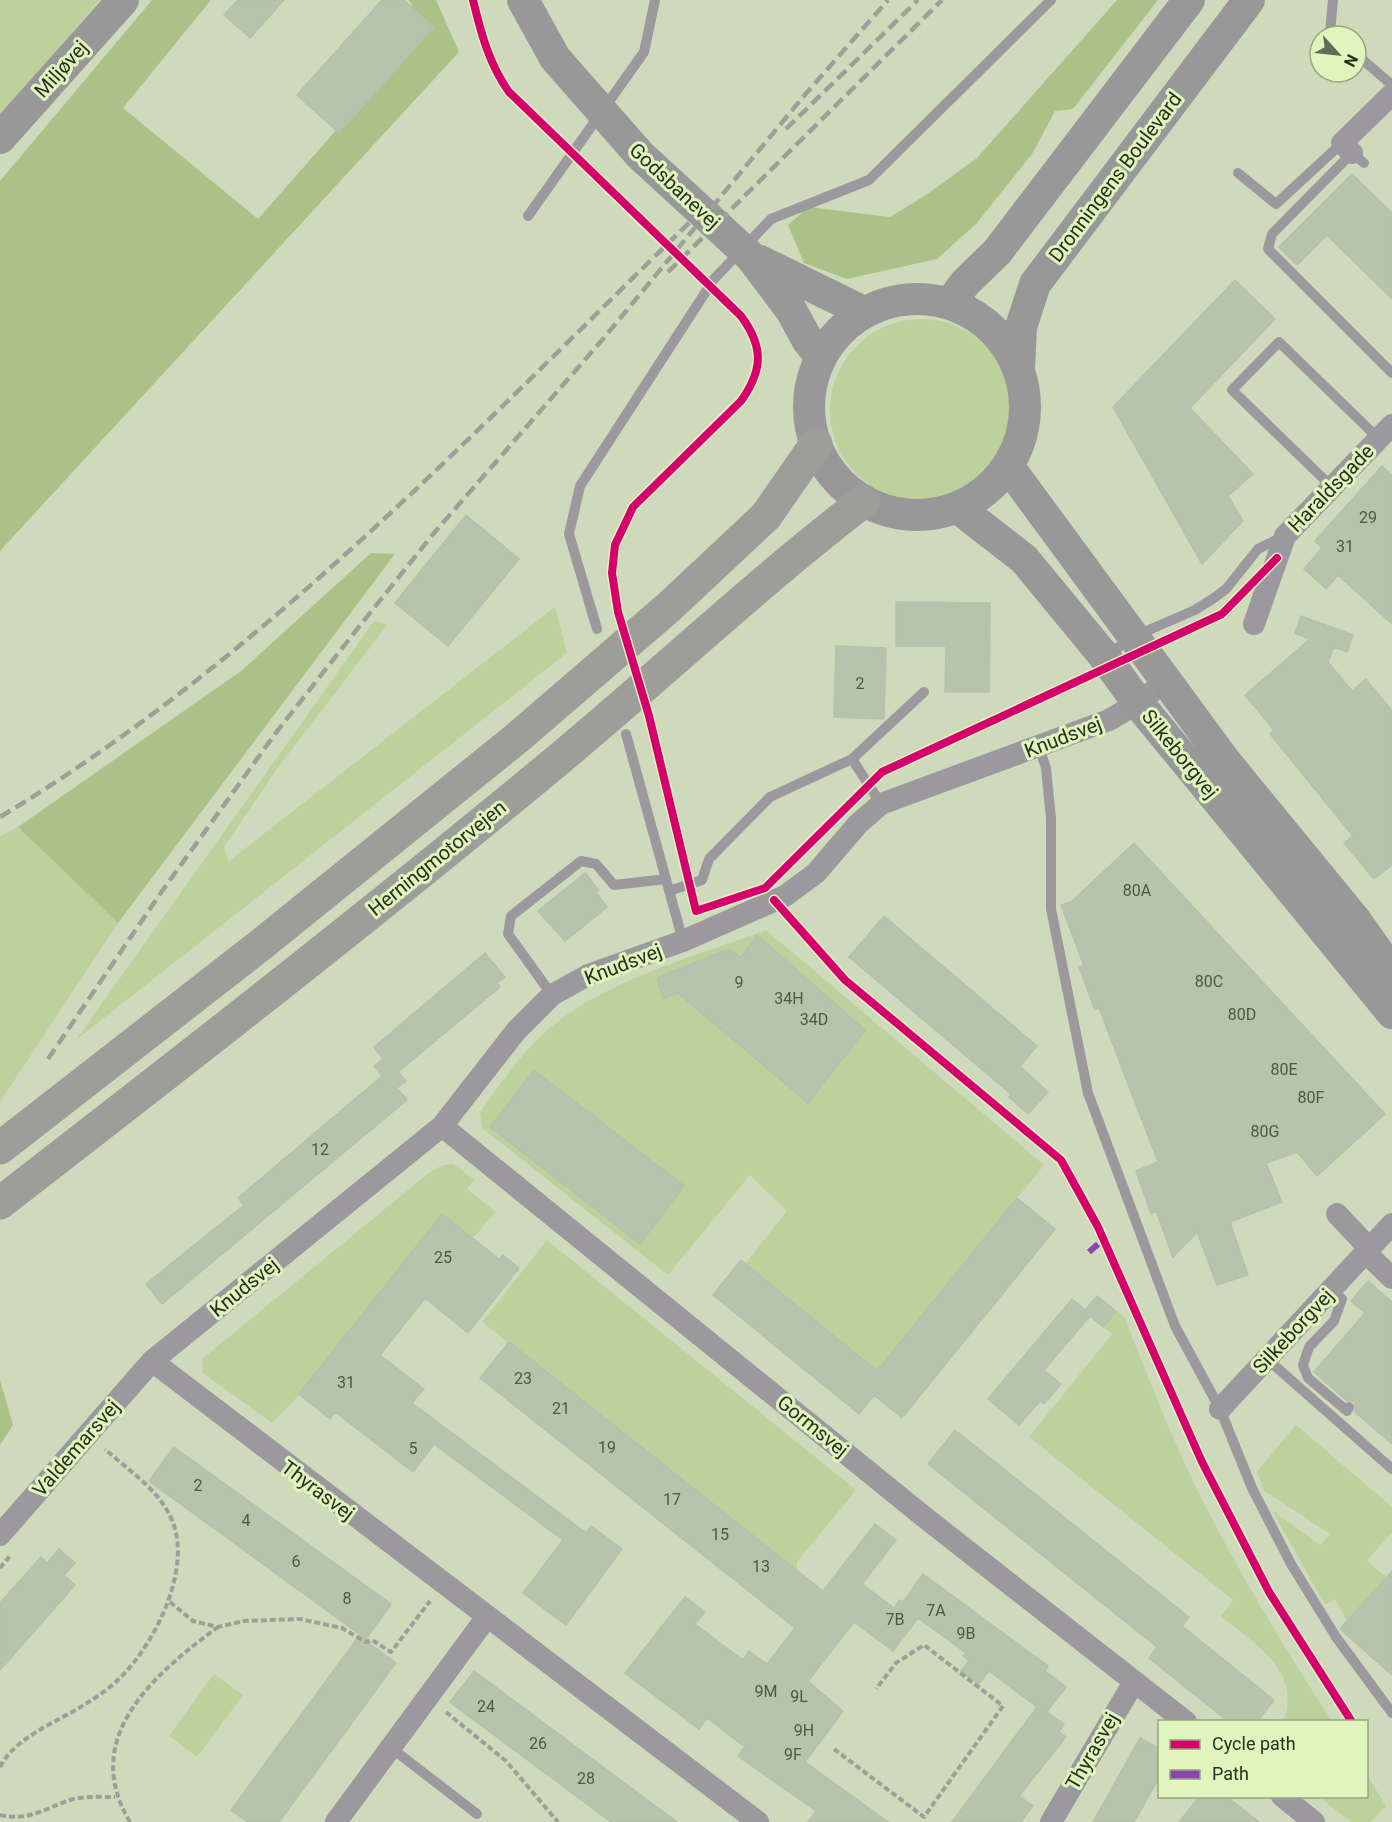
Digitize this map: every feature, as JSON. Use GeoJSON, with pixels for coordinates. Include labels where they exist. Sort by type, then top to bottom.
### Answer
{"type":"FeatureCollection","features":[{"type":"Feature","properties":{"kind":"highway"},"geometry":{"type":"LineString","coordinates":[[0,1148],[263,943],[508,745],[669,607],[766,516],[816,444]]}},
{"type":"Feature","properties":{"kind":"highway","name":"Herningmotorvejen"},"geometry":{"type":"LineString","coordinates":[[0,1203],[295,974],[553,764],[813,540],[864,501]]}},
{"type":"Feature","properties":{"kind":"main road","name":"Miljøvej"},"geometry":{"type":"LineString","coordinates":[[0,138],[123,0]]}},
{"type":"Feature","properties":{"kind":"main road","name":"Godsbanevej"},"geometry":{"type":"LineString","coordinates":[[523,0],[555,58],[640,155],[751,257],[791,310],[807,341],[821,357]]}},
{"type":"Feature","properties":{"kind":"main road"},"geometry":{"type":"LineString","coordinates":[[950,303],[965,283],[998,252],[1189,0]]}},
{"type":"Feature","properties":{"kind":"main road","name":"Dronningens Boulevard"},"geometry":{"type":"LineString","coordinates":[[1019,370],[1021,327],[1035,284],[1249,0]]}},
{"type":"Feature","properties":{"kind":"main road","name":"Godsbanevej"},"geometry":{"type":"LineString","coordinates":[[751,257],[864,312]]}},
{"type":"Feature","properties":{"kind":"main road"},"geometry":{"type":"LineString","coordinates":[[921,298],[950,303],[980,318],[1004,341],[1019,370],[1024,395],[1025,420],[1021,436],[1008,466],[994,483],[957,507],[939,513],[910,514],[882,509],[864,501],[844,486],[827,467],[816,444],[810,423],[809,400],[821,357],[839,332],[864,312],[891,301],[921,298]]}},
{"type":"Feature","properties":{"kind":"main road","name":"Silkeborgvej"},"geometry":{"type":"LineString","coordinates":[[1008,466],[1226,761],[1356,921],[1392,972]]}},
{"type":"Feature","properties":{"kind":"main road","name":"Silkeborgvej"},"geometry":{"type":"LineString","coordinates":[[957,507],[1023,559],[1392,1013]]}},
{"type":"Feature","properties":{"kind":"main road","name":"Silkeborgvej"},"geometry":{"type":"LineString","coordinates":[[1356,921],[1392,954]]}},
{"type":"Feature","properties":{"kind":"street"},"geometry":{"type":"LineString","coordinates":[[1353,153],[1392,94]]}},
{"type":"Feature","properties":{"kind":"street","name":"Haraldsgade"},"geometry":{"type":"LineString","coordinates":[[1254,624],[1285,536],[1385,432]]}},
{"type":"Feature","properties":{"kind":"street","name":"Knudsvej"},"geometry":{"type":"LineString","coordinates":[[152,1361],[442,1126],[516,1031],[552,994],[588,975],[683,941],[785,896],[816,873],[858,824],[880,804],[1109,720],[1138,703],[1167,680]]}},
{"type":"Feature","properties":{"kind":"street","name":"Gormsvej"},"geometry":{"type":"LineString","coordinates":[[442,1126],[928,1520],[1183,1720]]}},
{"type":"Feature","properties":{"kind":"street"},"geometry":{"type":"LineString","coordinates":[[1337,1214],[1392,1278]]}},
{"type":"Feature","properties":{"kind":"street","name":"Silkeborgvej"},"geometry":{"type":"LineString","coordinates":[[1220,1409],[1392,1224]]}},
{"type":"Feature","properties":{"kind":"street","name":"Valdemarsvej"},"geometry":{"type":"LineString","coordinates":[[0,1535],[152,1361]]}},
{"type":"Feature","properties":{"kind":"street","name":"Thyrasvej"},"geometry":{"type":"LineString","coordinates":[[152,1361],[486,1618],[758,1822]]}},
{"type":"Feature","properties":{"kind":"street"},"geometry":{"type":"LineString","coordinates":[[336,1822],[486,1618]]}},
{"type":"Feature","properties":{"kind":"street","name":"Thyrasvej"},"geometry":{"type":"LineString","coordinates":[[1050,1822],[1134,1682]]}},
{"type":"Feature","properties":{"kind":"street"},"geometry":{"type":"LineString","coordinates":[[1283,1798],[1314,1822]]}},
{"type":"Feature","properties":{"kind":"lane"},"geometry":{"type":"LineString","coordinates":[[528,216],[644,52],[655,0]]}},
{"type":"Feature","properties":{"kind":"lane"},"geometry":{"type":"LineString","coordinates":[[597,629],[569,534],[580,486],[714,279],[771,219],[869,180],[1051,0]]}},
{"type":"Feature","properties":{"kind":"lane"},"geometry":{"type":"LineString","coordinates":[[1331,24],[1333,0]]}},
{"type":"Feature","properties":{"kind":"lane"},"geometry":{"type":"LineString","coordinates":[[1368,64],[1392,85]]}},
{"type":"Feature","properties":{"kind":"lane"},"geometry":{"type":"LineString","coordinates":[[1239,173],[1276,204],[1353,153]]}},
{"type":"Feature","properties":{"kind":"lane"},"geometry":{"type":"LineString","coordinates":[[1353,153],[1272,234],[1268,249],[1392,373]]}},
{"type":"Feature","properties":{"kind":"lane"},"geometry":{"type":"LineString","coordinates":[[1332,487],[1232,390],[1279,342],[1385,432]]}},
{"type":"Feature","properties":{"kind":"lane"},"geometry":{"type":"LineString","coordinates":[[1104,657],[1135,636],[1195,610],[1214,598],[1226,589],[1258,549],[1285,536]]}},
{"type":"Feature","properties":{"kind":"lane"},"geometry":{"type":"LineString","coordinates":[[552,994],[508,934],[511,916],[581,861],[596,864],[614,885],[668,885],[702,880],[709,859],[770,797],[852,759],[924,692]]}},
{"type":"Feature","properties":{"kind":"lane"},"geometry":{"type":"LineString","coordinates":[[626,734],[683,941]]}},
{"type":"Feature","properties":{"kind":"lane"},"geometry":{"type":"LineString","coordinates":[[1039,747],[1046,768],[1051,819],[1051,909],[1088,1093],[1175,1326],[1220,1409],[1252,1488],[1291,1564],[1336,1637],[1392,1713]]}},
{"type":"Feature","properties":{"kind":"lane"},"geometry":{"type":"LineString","coordinates":[[852,759],[880,804]]}},
{"type":"Feature","properties":{"kind":"lane"},"geometry":{"type":"LineString","coordinates":[[1332,1289],[1342,1299],[1334,1321],[1309,1347],[1303,1365],[1308,1378],[1347,1411],[1349,1407]]}},
{"type":"Feature","properties":{"kind":"lane"},"geometry":{"type":"LineString","coordinates":[[1267,1359],[1392,1469]]}},
{"type":"Feature","properties":{"kind":"lane"},"geometry":{"type":"LineString","coordinates":[[390,1747],[477,1814]]}},
{"type":"Feature","properties":{"kind":"path"},"geometry":{"type":"LineString","coordinates":[[0,1767],[10,1752],[22,1742],[87,1703],[120,1678],[142,1648],[170,1602],[178,1547],[170,1515],[154,1494],[105,1449]]}},
{"type":"Feature","properties":{"kind":"path"},"geometry":{"type":"LineString","coordinates":[[130,1822],[116,1797],[112,1762],[114,1747],[125,1719],[162,1673],[218,1627],[244,1621],[300,1619],[342,1628],[366,1642],[372,1640],[391,1652],[431,1600]]}},
{"type":"Feature","properties":{"kind":"path"},"geometry":{"type":"LineString","coordinates":[[170,1602],[193,1621],[218,1627]]}},
{"type":"Feature","properties":{"kind":"path"},"geometry":{"type":"LineString","coordinates":[[834,1749],[924,1817],[1003,1706],[924,1645],[896,1663],[876,1689]]}},
{"type":"Feature","properties":{"kind":"path"},"geometry":{"type":"LineString","coordinates":[[427,1697],[493,1749],[558,1822]]}},
{"type":"Feature","properties":{"kind":"path"},"geometry":{"type":"LineString","coordinates":[[0,1815],[17,1821],[33,1820],[76,1798],[116,1797]]}},
{"type":"Feature","properties":{"kind":"green space"},"geometry":{"type":"Polygon","coordinates":[[[0,0],[100,0],[0,116],[0,0]]]}},
{"type":"Feature","properties":{"kind":"green space"},"geometry":{"type":"Polygon","coordinates":[[[152,0],[211,0],[123,108],[258,219],[425,29],[409,0],[436,0],[459,52],[0,551],[0,181],[152,0]]]}},
{"type":"Feature","properties":{"kind":"green space"},"geometry":{"type":"Polygon","coordinates":[[[1117,0],[1158,0],[1073,109],[1055,111],[1032,154],[976,224],[937,259],[847,279],[804,263],[788,225],[809,207],[890,217],[926,195],[977,158],[1117,0]]]}},
{"type":"Feature","properties":{"kind":"green space"},"geometry":{"type":"Polygon","coordinates":[[[921,319],[956,326],[972,334],[985,346],[997,359],[1005,375],[1012,410],[1005,445],[997,461],[985,474],[972,486],[956,494],[921,501],[886,494],[870,486],[857,474],[845,461],[837,445],[830,410],[837,375],[845,359],[857,346],[870,334],[886,326],[921,319]]]}},
{"type":"Feature","properties":{"kind":"green space"},"geometry":{"type":"Polygon","coordinates":[[[371,553],[395,554],[118,923],[18,827],[241,671],[371,553]]]}},
{"type":"Feature","properties":{"kind":"green space"},"geometry":{"type":"Polygon","coordinates":[[[555,607],[567,653],[76,1040],[374,621],[388,624],[279,766],[224,847],[229,861],[555,607]]]}},
{"type":"Feature","properties":{"kind":"green space"},"geometry":{"type":"Polygon","coordinates":[[[18,827],[118,923],[0,1102],[0,836],[18,827]]]}},
{"type":"Feature","properties":{"kind":"green space"},"geometry":{"type":"Polygon","coordinates":[[[766,930],[1044,1165],[877,1371],[745,1264],[787,1211],[750,1175],[668,1275],[482,1128],[480,1112],[517,1062],[553,1025],[580,1006],[640,976],[766,930]]]}},
{"type":"Feature","properties":{"kind":"green space"},"geometry":{"type":"Polygon","coordinates":[[[453,1164],[475,1180],[467,1189],[496,1212],[473,1238],[442,1214],[300,1394],[272,1423],[203,1373],[202,1359],[430,1172],[443,1165],[453,1164]]]}},
{"type":"Feature","properties":{"kind":"green space"},"geometry":{"type":"Polygon","coordinates":[[[547,1240],[856,1490],[797,1562],[797,1570],[482,1322],[547,1240]]]}},
{"type":"Feature","properties":{"kind":"green space"},"geometry":{"type":"Polygon","coordinates":[[[1116,1311],[1124,1317],[1154,1393],[1211,1517],[1269,1621],[1331,1720],[1284,1720],[1288,1703],[1281,1673],[1260,1648],[1221,1616],[1233,1600],[1029,1437],[1112,1334],[1103,1327],[1116,1311]]]}},
{"type":"Feature","properties":{"kind":"green space"},"geometry":{"type":"Polygon","coordinates":[[[0,1380],[13,1425],[0,1445],[0,1380]]]}},
{"type":"Feature","properties":{"kind":"green space"},"geometry":{"type":"Polygon","coordinates":[[[1296,1425],[1392,1507],[1392,1532],[1367,1561],[1386,1577],[1347,1621],[1335,1599],[1325,1605],[1272,1510],[1320,1545],[1330,1534],[1263,1490],[1257,1471],[1296,1425]]]}},
{"type":"Feature","properties":{"kind":"green space"},"geometry":{"type":"Polygon","coordinates":[[[214,1674],[243,1695],[197,1757],[169,1736],[214,1674]]]}},
{"type":"Feature","properties":{"kind":"green space"},"geometry":{"type":"Polygon","coordinates":[[[1368,1777],[1386,1806],[1370,1822],[1351,1822],[1320,1798],[1368,1798],[1368,1777]]]}},
{"type":"Feature","properties":{"kind":"building"},"geometry":{"type":"Polygon","coordinates":[[[238,0],[284,0],[250,38],[224,15],[238,0]]]}},
{"type":"Feature","properties":{"kind":"building"},"geometry":{"type":"Polygon","coordinates":[[[382,0],[404,0],[434,27],[339,133],[297,95],[382,0]]]}},
{"type":"Feature","properties":{"kind":"building"},"geometry":{"type":"Polygon","coordinates":[[[1352,174],[1392,213],[1392,299],[1327,235],[1297,265],[1279,247],[1352,174]]]}},
{"type":"Feature","properties":{"kind":"building"},"geometry":{"type":"Polygon","coordinates":[[[1235,280],[1275,319],[1190,408],[1253,474],[1228,496],[1243,521],[1202,564],[1113,407],[1235,280]]]}},
{"type":"Feature","properties":{"kind":"building"},"geometry":{"type":"Polygon","coordinates":[[[1382,466],[1392,475],[1392,624],[1338,575],[1326,589],[1304,569],[1322,548],[1315,541],[1382,466]]]}},
{"type":"Feature","properties":{"kind":"building"},"geometry":{"type":"Polygon","coordinates":[[[466,515],[519,559],[448,646],[395,603],[466,515]]]}},
{"type":"Feature","properties":{"kind":"building"},"geometry":{"type":"Polygon","coordinates":[[[896,602],[990,603],[989,692],[945,692],[946,646],[896,646],[896,602]]]}},
{"type":"Feature","properties":{"kind":"building"},"geometry":{"type":"Polygon","coordinates":[[[1301,616],[1353,635],[1347,652],[1334,647],[1328,662],[1352,691],[1366,679],[1392,711],[1392,865],[1374,879],[1344,843],[1353,836],[1270,734],[1274,730],[1245,695],[1310,639],[1295,633],[1301,616]]]}},
{"type":"Feature","properties":{"kind":"building"},"geometry":{"type":"Polygon","coordinates":[[[836,646],[886,648],[884,719],[834,717],[836,646]]]}},
{"type":"Feature","properties":{"kind":"building"},"geometry":{"type":"Polygon","coordinates":[[[1134,843],[1385,1114],[1317,1176],[1297,1152],[1266,1163],[1282,1202],[1230,1222],[1248,1275],[1217,1285],[1197,1232],[1173,1257],[1156,1211],[1151,1214],[1136,1171],[1158,1162],[1099,1008],[1095,1010],[1079,967],[1084,966],[1061,905],[1071,902],[1134,843]]]}},
{"type":"Feature","properties":{"kind":"building"},"geometry":{"type":"Polygon","coordinates":[[[585,873],[599,890],[596,892],[607,907],[565,941],[538,911],[585,873]]]}},
{"type":"Feature","properties":{"kind":"building"},"geometry":{"type":"Polygon","coordinates":[[[884,916],[1037,1046],[1020,1066],[1048,1092],[1028,1114],[1009,1097],[1011,1094],[849,957],[884,916]]]}},
{"type":"Feature","properties":{"kind":"building"},"geometry":{"type":"Polygon","coordinates":[[[757,935],[865,1030],[808,1103],[678,993],[663,999],[657,978],[729,949],[741,958],[757,935]]]}},
{"type":"Feature","properties":{"kind":"building"},"geometry":{"type":"Polygon","coordinates":[[[485,953],[505,977],[497,983],[500,987],[398,1072],[406,1081],[397,1088],[407,1100],[162,1304],[146,1284],[244,1205],[238,1198],[382,1076],[374,1066],[383,1059],[374,1047],[485,953]]]}},
{"type":"Feature","properties":{"kind":"building"},"geometry":{"type":"Polygon","coordinates":[[[534,1070],[684,1186],[640,1244],[490,1127],[534,1070]]]}},
{"type":"Feature","properties":{"kind":"building"},"geometry":{"type":"Polygon","coordinates":[[[1017,1198],[1055,1229],[902,1418],[874,1395],[859,1414],[713,1295],[741,1260],[877,1371],[1017,1198]]]}},
{"type":"Feature","properties":{"kind":"building"},"geometry":{"type":"Polygon","coordinates":[[[442,1214],[499,1259],[503,1255],[519,1268],[468,1333],[425,1298],[380,1355],[424,1389],[412,1403],[586,1533],[591,1526],[622,1549],[566,1625],[523,1593],[563,1540],[434,1444],[413,1472],[335,1412],[330,1419],[299,1394],[442,1214]]]}},
{"type":"Feature","properties":{"kind":"building"},"geometry":{"type":"Polygon","coordinates":[[[1368,1281],[1392,1302],[1392,1444],[1355,1412],[1355,1402],[1346,1400],[1314,1372],[1365,1313],[1351,1301],[1368,1281]]]}},
{"type":"Feature","properties":{"kind":"building"},"geometry":{"type":"Polygon","coordinates":[[[1097,1296],[1116,1311],[1103,1327],[1090,1316],[1044,1370],[1061,1384],[1044,1404],[1040,1401],[1019,1425],[988,1399],[1072,1299],[1085,1310],[1097,1296]]]}},
{"type":"Feature","properties":{"kind":"building"},"geometry":{"type":"Polygon","coordinates":[[[509,1342],[823,1591],[875,1524],[896,1540],[862,1584],[894,1608],[900,1600],[903,1602],[923,1574],[1048,1666],[1045,1671],[1066,1687],[1047,1712],[1064,1724],[1059,1732],[1066,1737],[1019,1796],[1033,1806],[1021,1822],[952,1822],[1037,1707],[989,1671],[979,1684],[961,1671],[969,1660],[963,1656],[966,1653],[918,1618],[893,1651],[854,1622],[808,1681],[843,1711],[805,1762],[888,1822],[808,1822],[816,1811],[738,1756],[745,1747],[707,1718],[699,1729],[625,1673],[685,1597],[705,1612],[695,1624],[743,1660],[749,1651],[767,1664],[795,1628],[480,1378],[509,1342]]]}},
{"type":"Feature","properties":{"kind":"building"},"geometry":{"type":"Polygon","coordinates":[[[955,1430],[1189,1617],[1182,1626],[1274,1700],[1259,1720],[1226,1720],[1149,1658],[1157,1647],[928,1464],[955,1430]]]}},
{"type":"Feature","properties":{"kind":"building"},"geometry":{"type":"Polygon","coordinates":[[[174,1447],[391,1604],[366,1639],[149,1481],[174,1447]]]}},
{"type":"Feature","properties":{"kind":"building"},"geometry":{"type":"Polygon","coordinates":[[[59,1549],[75,1563],[64,1575],[75,1585],[0,1670],[0,1603],[41,1557],[47,1563],[59,1549]]]}},
{"type":"Feature","properties":{"kind":"building"},"geometry":{"type":"Polygon","coordinates":[[[1392,1571],[1392,1675],[1340,1629],[1392,1571]]]}},
{"type":"Feature","properties":{"kind":"building"},"geometry":{"type":"Polygon","coordinates":[[[359,1636],[396,1663],[279,1822],[248,1822],[231,1810],[359,1636]]]}},
{"type":"Feature","properties":{"kind":"building"},"geometry":{"type":"Polygon","coordinates":[[[474,1671],[677,1822],[611,1822],[450,1702],[474,1671]]]}},
{"type":"Feature","properties":{"kind":"building"},"geometry":{"type":"Polygon","coordinates":[[[1140,1738],[1158,1748],[1158,1780],[1134,1822],[1093,1822],[1140,1738]]]}},
{"type":"Feature","properties":{"kind":"building"},"geometry":{"type":"Polygon","coordinates":[[[1198,1798],[1228,1798],[1259,1822],[1179,1822],[1198,1798]]]}},
{"type":"Feature","properties":{"kind":"railway"},"geometry":{"type":"LineString","coordinates":[[48,1059],[160,894],[275,734],[354,633],[434,533],[603,339],[803,97],[888,0]]}},
{"type":"Feature","properties":{"kind":"railway"},"geometry":{"type":"LineString","coordinates":[[786,129],[918,0]]}},
{"type":"Feature","properties":{"kind":"railway"},"geometry":{"type":"LineString","coordinates":[[668,272],[942,0]]}},
{"type":"Feature","properties":{"kind":"railway"},"geometry":{"type":"LineString","coordinates":[[0,817],[96,755],[188,687],[277,615],[446,461],[691,221]]}},
{"type":"Feature","properties":{"kind":"marked path"},"geometry":{"type":"LineString","coordinates":[[1089,1252],[1104,1239]]}},
{"type":"Feature","properties":{"kind":"cycle path"},"geometry":{"type":"LineString","coordinates":[[473,0],[491,59],[509,92],[741,316],[749,327],[757,348],[757,369],[754,379],[741,401],[633,507],[615,545],[612,573],[618,612],[649,716],[696,911],[765,888],[882,772],[1222,614],[1277,558]]}},
{"type":"Feature","properties":{"kind":"cycle path"},"geometry":{"type":"LineString","coordinates":[[774,900],[845,980],[1061,1160],[1098,1227],[1202,1462],[1269,1592],[1351,1720]]}}]}
